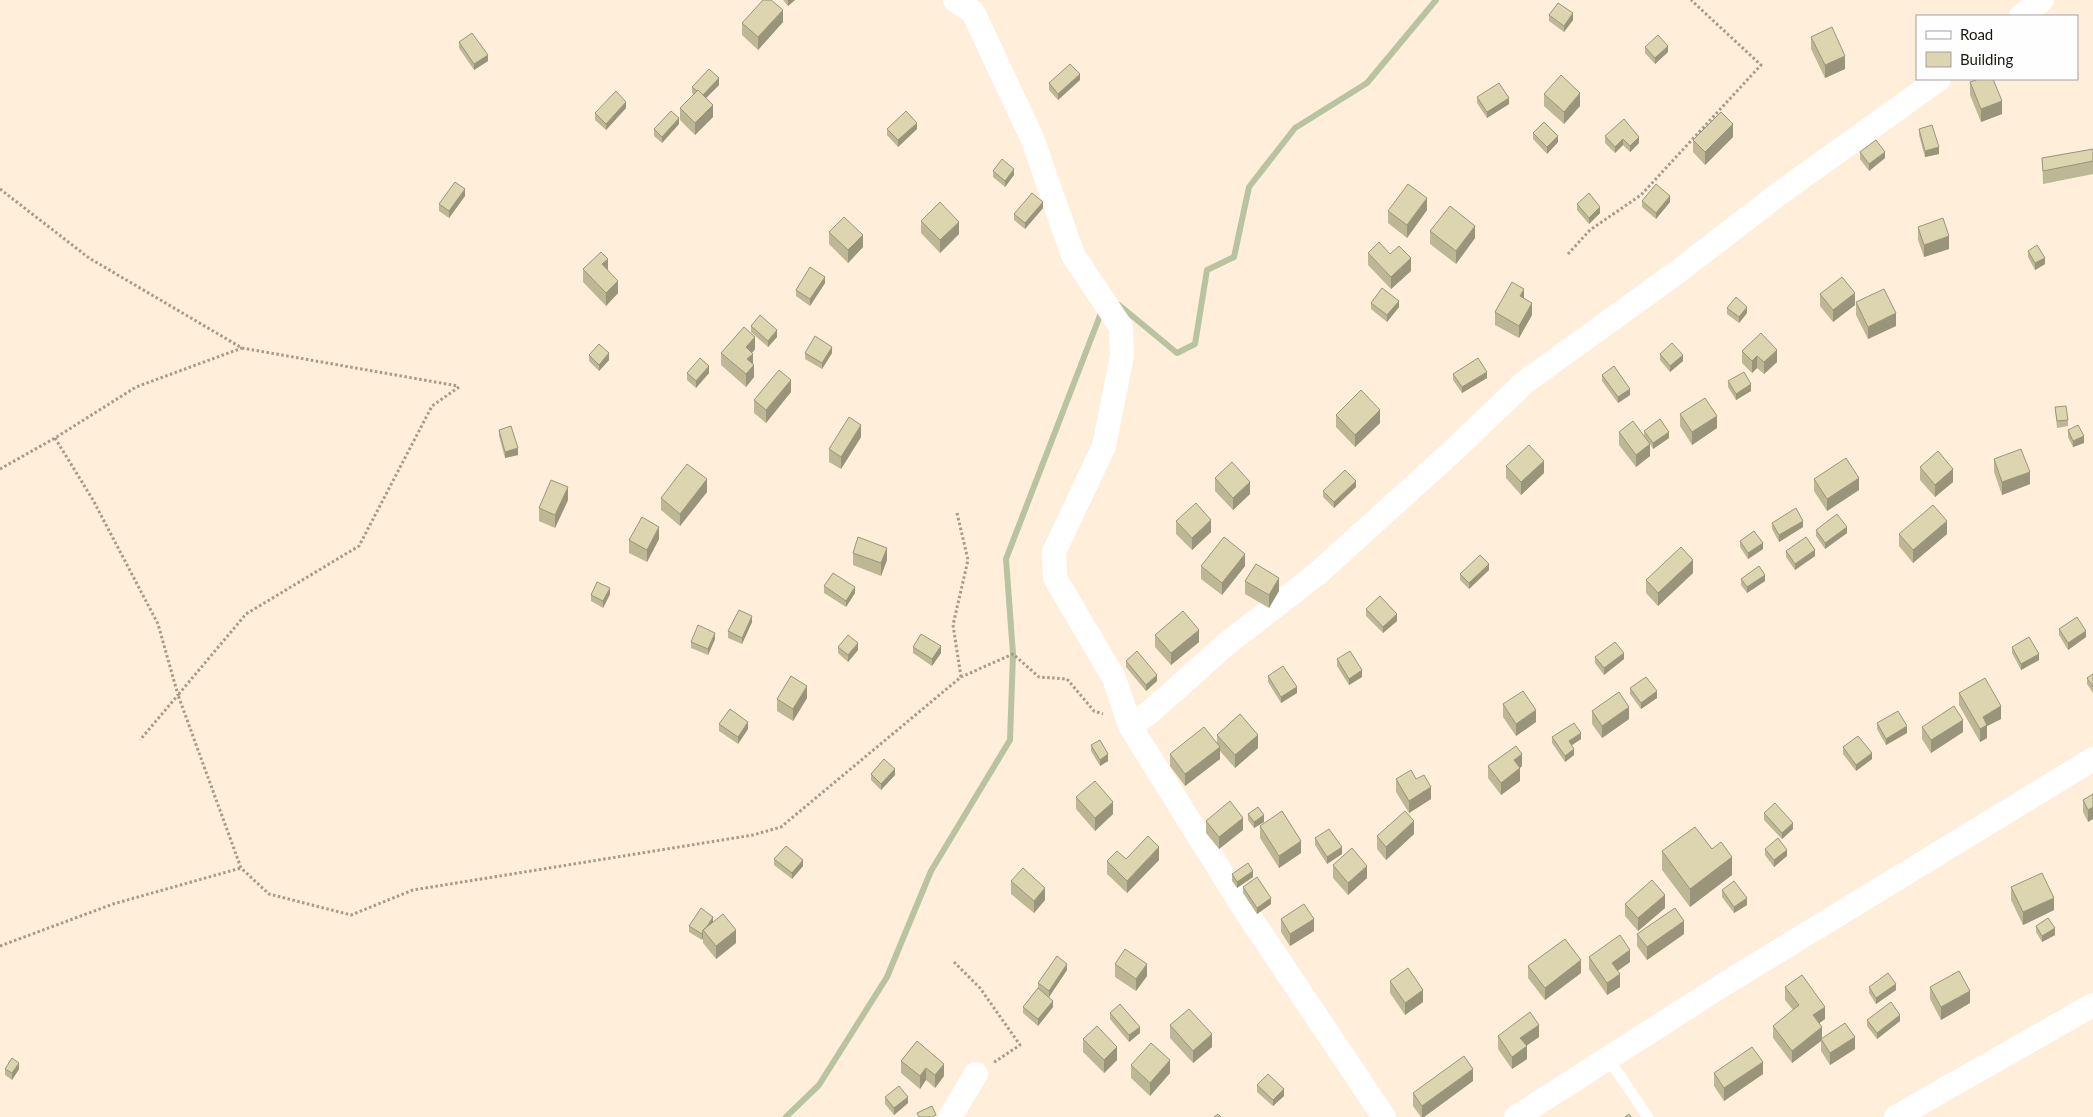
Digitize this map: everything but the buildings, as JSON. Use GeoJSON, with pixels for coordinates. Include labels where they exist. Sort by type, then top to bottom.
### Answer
{"type":"FeatureCollection","features":[{"type":"Feature","properties":{"kind":"street"},"geometry":{"type":"LineString","coordinates":[[2022,15],[2042,0]]}},
{"type":"Feature","properties":{"kind":"street"},"geometry":{"type":"LineString","coordinates":[[972,4],[1032,138],[1073,255],[1121,327],[1122,356],[1104,446],[1054,552],[1055,578],[1114,678],[1130,726],[1243,907],[1384,1117]]}},
{"type":"Feature","properties":{"kind":"street"},"geometry":{"type":"LineString","coordinates":[[1130,726],[1149,713],[1225,645],[1317,574],[1456,448],[1525,382],[1676,273],[1780,192],[1938,80]]}},
{"type":"Feature","properties":{"kind":"street"},"geometry":{"type":"LineString","coordinates":[[1516,1117],[1726,983],[2093,759]]}},
{"type":"Feature","properties":{"kind":"street"},"geometry":{"type":"LineString","coordinates":[[1896,1117],[2093,1004]]}},
{"type":"Feature","properties":{"kind":"street"},"geometry":{"type":"LineString","coordinates":[[950,1117],[976,1074]]}},
{"type":"Feature","properties":{"kind":"lane"},"geometry":{"type":"LineString","coordinates":[[1608,1058],[1648,1117]]}},
{"type":"Feature","properties":{"kind":"path"},"geometry":{"type":"LineString","coordinates":[[1568,254],[1590,230],[1641,196],[1761,64],[1691,0]]}},
{"type":"Feature","properties":{"kind":"path"},"geometry":{"type":"LineString","coordinates":[[0,189],[89,258],[242,348],[459,387],[432,406],[358,546],[246,614],[140,740]]}},
{"type":"Feature","properties":{"kind":"path"},"geometry":{"type":"LineString","coordinates":[[0,469],[55,438],[136,387],[242,348]]}},
{"type":"Feature","properties":{"kind":"path"},"geometry":{"type":"LineString","coordinates":[[55,438],[93,500],[158,624],[178,695],[241,868],[269,894],[351,915],[413,890],[753,835],[781,827],[961,677],[1013,654],[1039,677],[1067,679],[1094,711],[1130,726]]}},
{"type":"Feature","properties":{"kind":"path"},"geometry":{"type":"LineString","coordinates":[[957,513],[968,560],[954,626],[961,677]]}},
{"type":"Feature","properties":{"kind":"path"},"geometry":{"type":"LineString","coordinates":[[0,946],[113,904],[241,868]]}},
{"type":"Feature","properties":{"kind":"path"},"geometry":{"type":"LineString","coordinates":[[954,962],[980,988],[1020,1045],[976,1074]]}},
{"type":"Feature","properties":{"kind":"waterway"},"geometry":{"type":"LineString","coordinates":[[1119,305],[1177,353],[1195,344],[1207,270],[1234,257],[1249,187],[1295,128],[1367,83],[1436,0]]}},
{"type":"Feature","properties":{"kind":"waterway"},"geometry":{"type":"LineString","coordinates":[[786,1117],[819,1085],[887,977],[931,871],[1010,740],[1013,654],[1006,559],[1101,313]]}}]}
